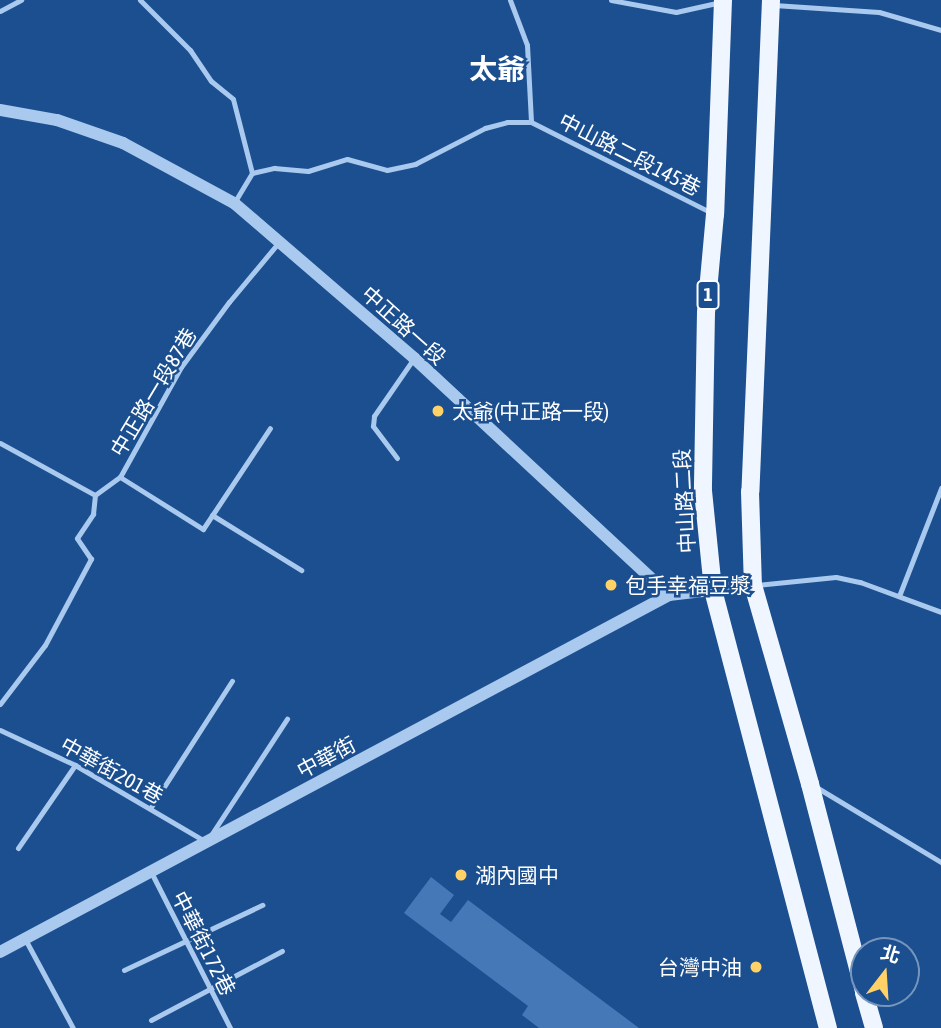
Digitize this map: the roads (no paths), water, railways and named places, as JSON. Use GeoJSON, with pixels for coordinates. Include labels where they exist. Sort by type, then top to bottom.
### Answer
{"type":"FeatureCollection","features":[{"type":"Feature","properties":{"kind":"main road","name":"中山路二段"},"geometry":{"type":"LineString","coordinates":[[723,1],[715,214],[706,312],[703,491],[713,590],[828,1028]]}},
{"type":"Feature","properties":{"kind":"main road"},"geometry":{"type":"LineString","coordinates":[[771,2],[750,492],[752,585],[810,784],[850,938]]}},
{"type":"Feature","properties":{"kind":"main road"},"geometry":{"type":"LineString","coordinates":[[868,1007],[873,1028]]}},
{"type":"Feature","properties":{"kind":"street","name":"中正路一段"},"geometry":{"type":"LineString","coordinates":[[0,110],[57,120],[123,143],[233,203],[281,240],[414,358],[669,595]]}},
{"type":"Feature","properties":{"kind":"street"},"geometry":{"type":"LineString","coordinates":[[669,595],[752,585]]}},
{"type":"Feature","properties":{"kind":"street","name":"中華街"},"geometry":{"type":"LineString","coordinates":[[0,952],[669,595]]}},
{"type":"Feature","properties":{"kind":"lane"},"geometry":{"type":"LineString","coordinates":[[0,11],[22,0]]}},
{"type":"Feature","properties":{"kind":"lane"},"geometry":{"type":"LineString","coordinates":[[140,0],[196,57],[211,80],[233,99],[252,173]]}},
{"type":"Feature","properties":{"kind":"lane","name":"中山路二段145巷"},"geometry":{"type":"LineString","coordinates":[[510,0],[527,45],[531,122],[715,214]]}},
{"type":"Feature","properties":{"kind":"lane"},"geometry":{"type":"LineString","coordinates":[[611,0],[676,12],[723,1]]}},
{"type":"Feature","properties":{"kind":"lane"},"geometry":{"type":"LineString","coordinates":[[771,2],[879,12],[941,30]]}},
{"type":"Feature","properties":{"kind":"lane"},"geometry":{"type":"LineString","coordinates":[[233,203],[252,173],[274,168],[308,172],[347,159],[387,170],[415,164],[485,128],[507,122],[531,122]]}},
{"type":"Feature","properties":{"kind":"lane","name":"中正路一段87巷"},"geometry":{"type":"LineString","coordinates":[[95,495],[120,477],[181,367],[229,302],[281,240]]}},
{"type":"Feature","properties":{"kind":"lane"},"geometry":{"type":"LineString","coordinates":[[397,458],[373,426],[374,416],[414,358]]}},
{"type":"Feature","properties":{"kind":"lane"},"geometry":{"type":"LineString","coordinates":[[120,477],[203,529],[270,428]]}},
{"type":"Feature","properties":{"kind":"lane"},"geometry":{"type":"LineString","coordinates":[[0,443],[95,495],[93,514],[77,538],[91,559],[45,645],[0,704]]}},
{"type":"Feature","properties":{"kind":"lane"},"geometry":{"type":"LineString","coordinates":[[899,596],[941,488]]}},
{"type":"Feature","properties":{"kind":"lane"},"geometry":{"type":"LineString","coordinates":[[212,515],[301,570]]}},
{"type":"Feature","properties":{"kind":"lane"},"geometry":{"type":"LineString","coordinates":[[752,585],[836,577],[860,582],[941,612]]}},
{"type":"Feature","properties":{"kind":"lane"},"geometry":{"type":"LineString","coordinates":[[151,807],[232,681]]}},
{"type":"Feature","properties":{"kind":"lane"},"geometry":{"type":"LineString","coordinates":[[206,843],[287,719]]}},
{"type":"Feature","properties":{"kind":"lane","name":"中華街201巷"},"geometry":{"type":"LineString","coordinates":[[0,730],[75,765],[127,797],[151,807],[206,843]]}},
{"type":"Feature","properties":{"kind":"lane"},"geometry":{"type":"LineString","coordinates":[[18,848],[75,765]]}},
{"type":"Feature","properties":{"kind":"lane"},"geometry":{"type":"LineString","coordinates":[[810,784],[941,862]]}},
{"type":"Feature","properties":{"kind":"lane","name":"中華街172巷"},"geometry":{"type":"LineString","coordinates":[[151,872],[230,1028]]}},
{"type":"Feature","properties":{"kind":"lane"},"geometry":{"type":"LineString","coordinates":[[124,970],[262,905]]}},
{"type":"Feature","properties":{"kind":"lane"},"geometry":{"type":"LineString","coordinates":[[24,939],[73,1028]]}},
{"type":"Feature","properties":{"kind":"lane"},"geometry":{"type":"LineString","coordinates":[[151,1020],[211,991],[282,951]]}},
{"type":"Feature","properties":{"kind":"place","name":"太爺(中正路一段)"},"geometry":{"type":"Point","coordinates":[438,411]}},
{"type":"Feature","properties":{"kind":"place","name":"包手幸福豆漿"},"geometry":{"type":"Point","coordinates":[611,585]}},
{"type":"Feature","properties":{"kind":"place","name":"湖內國中"},"geometry":{"type":"Point","coordinates":[461,875]}},
{"type":"Feature","properties":{"kind":"place","name":"台灣中油"},"geometry":{"type":"Point","coordinates":[756,967]}},
{"type":"Feature","properties":{"kind":"district","name":"太爺"},"geometry":{"type":"Point","coordinates":[497,69]}}]}
